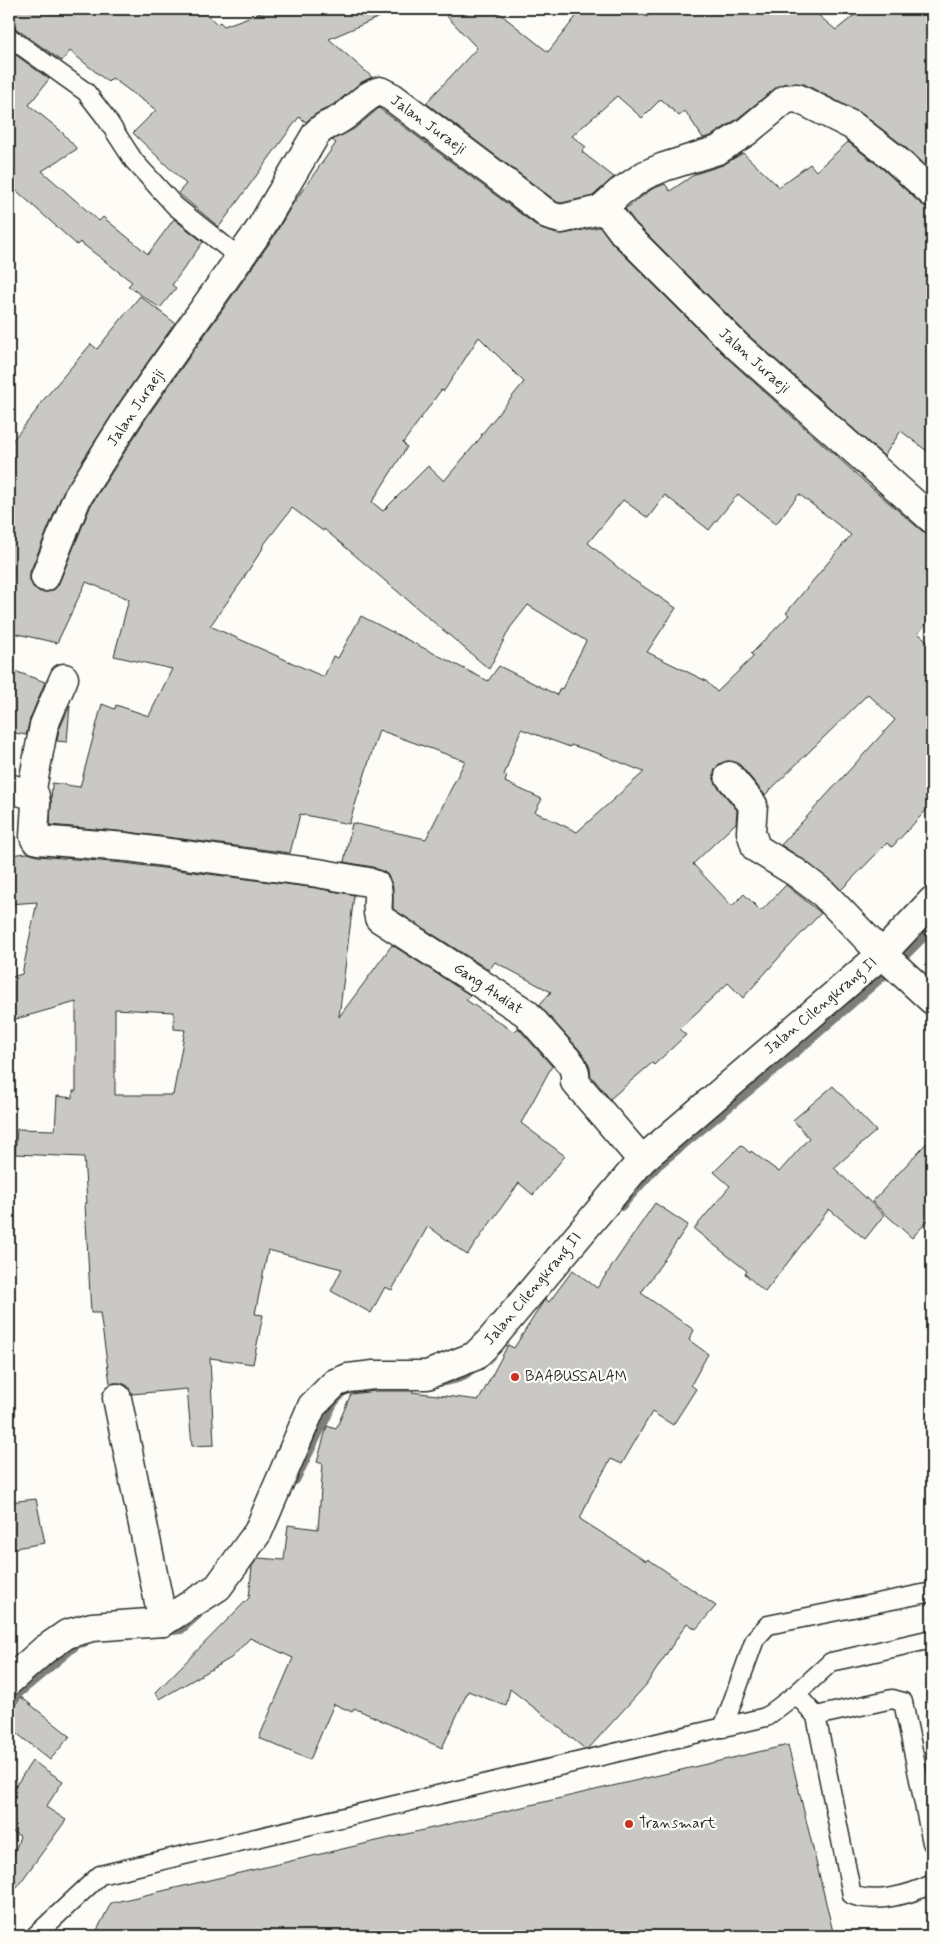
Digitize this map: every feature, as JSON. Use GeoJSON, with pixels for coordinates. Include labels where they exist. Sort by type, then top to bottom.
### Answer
{"type":"FeatureCollection","features":[{"type":"Feature","properties":{"kind":"street","name":"Jalan Juraeji"},"geometry":{"type":"LineString","coordinates":[[45,577],[78,498],[134,408],[260,229],[316,134],[326,124],[339,120],[359,104],[380,91],[392,97],[550,216],[561,218],[600,210],[611,216],[623,232],[736,345],[932,519]]}},
{"type":"Feature","properties":{"kind":"street"},"geometry":{"type":"LineString","coordinates":[[600,210],[620,192],[645,174],[718,150],[746,132],[786,99],[797,98],[853,126],[894,158],[932,193]]}},
{"type":"Feature","properties":{"kind":"street"},"geometry":{"type":"LineString","coordinates":[[20,791],[44,725],[64,678]]}},
{"type":"Feature","properties":{"kind":"street"},"geometry":{"type":"LineString","coordinates":[[729,776],[753,805],[751,832],[756,848],[795,872],[824,894],[882,954],[932,1000]]}},
{"type":"Feature","properties":{"kind":"street","name":"Gang Ahdiat"},"geometry":{"type":"LineString","coordinates":[[20,791],[34,796],[36,803],[34,836],[38,840],[126,847],[368,882],[376,885],[379,891],[376,909],[379,918],[526,1013],[572,1065],[576,1082],[642,1160]]}},
{"type":"Feature","properties":{"kind":"street","name":"Jalan Cilengkrang II"},"geometry":{"type":"LineString","coordinates":[[9,1682],[44,1650],[67,1634],[92,1627],[163,1622],[218,1587],[258,1532],[312,1406],[335,1383],[348,1378],[374,1375],[427,1375],[475,1356],[490,1341],[642,1160],[882,954],[932,900]]}},
{"type":"Feature","properties":{"kind":"street"},"geometry":{"type":"LineString","coordinates":[[117,1398],[163,1622]]}},
{"type":"Feature","properties":{"kind":"lane"},"geometry":{"type":"LineString","coordinates":[[9,37],[86,92],[106,118],[134,161],[152,181],[176,206],[240,258]]}},
{"type":"Feature","properties":{"kind":"lane"},"geometry":{"type":"LineString","coordinates":[[723,1728],[754,1639],[768,1625],[932,1592]]}},
{"type":"Feature","properties":{"kind":"lane"},"geometry":{"type":"LineString","coordinates":[[35,1936],[100,1875],[766,1717],[796,1694],[831,1662],[932,1639]]}},
{"type":"Feature","properties":{"kind":"lane"},"geometry":{"type":"LineString","coordinates":[[796,1694],[816,1716],[852,1895],[863,1899],[898,1896],[932,1884]]}},
{"type":"Feature","properties":{"kind":"lane"},"geometry":{"type":"LineString","coordinates":[[816,1716],[892,1699],[903,1702],[932,1843]]}},
{"type":"Feature","properties":{"kind":"building"},"geometry":{"type":"Polygon","coordinates":[[[9,9],[201,9],[217,24],[220,22],[224,26],[271,9],[398,9],[329,39],[372,77],[360,83],[336,103],[314,115],[306,122],[299,117],[219,227],[178,193],[186,184],[133,133],[156,110],[112,78],[108,82],[70,51],[62,61],[15,28],[9,27],[9,9]]]}},
{"type":"Feature","properties":{"kind":"building"},"geometry":{"type":"Polygon","coordinates":[[[440,9],[494,9],[548,52],[582,9],[637,9],[647,17],[655,9],[811,9],[836,30],[862,9],[932,9],[932,172],[904,146],[862,114],[804,84],[785,83],[777,87],[737,119],[711,136],[703,138],[685,111],[679,116],[661,99],[642,118],[617,96],[572,136],[586,147],[582,152],[614,177],[593,196],[561,203],[557,202],[426,103],[477,48],[440,9]]]}},
{"type":"Feature","properties":{"kind":"building"},"geometry":{"type":"Polygon","coordinates":[[[9,50],[49,79],[29,105],[61,131],[77,149],[42,171],[99,221],[103,217],[148,254],[174,219],[203,242],[172,285],[176,288],[160,308],[128,286],[132,282],[80,242],[77,245],[9,184],[9,50]]]}},
{"type":"Feature","properties":{"kind":"building"},"geometry":{"type":"Polygon","coordinates":[[[379,108],[541,229],[564,234],[601,228],[612,243],[726,357],[866,483],[922,531],[932,534],[932,617],[918,633],[932,645],[932,804],[892,847],[887,843],[841,890],[804,860],[781,845],[895,720],[868,694],[765,795],[741,766],[735,762],[727,761],[719,764],[714,771],[714,779],[717,786],[737,810],[736,823],[693,864],[732,906],[744,894],[761,911],[786,885],[821,913],[743,998],[728,983],[679,1029],[686,1035],[654,1065],[652,1063],[610,1099],[591,1076],[590,1068],[584,1055],[539,1005],[551,992],[495,962],[489,970],[393,909],[393,887],[387,874],[373,867],[344,862],[352,823],[426,839],[465,761],[379,730],[349,824],[300,814],[290,853],[128,832],[50,825],[52,783],[80,787],[102,704],[115,709],[116,705],[149,716],[172,669],[114,656],[129,599],[86,582],[57,643],[9,632],[9,445],[39,405],[91,344],[97,349],[140,296],[175,323],[121,400],[63,492],[30,572],[30,580],[33,587],[40,592],[48,592],[55,589],[59,583],[91,505],[147,417],[273,238],[292,205],[336,143],[332,140],[354,129],[379,108]],[[479,337],[444,391],[441,390],[403,443],[407,447],[372,502],[383,511],[428,466],[444,481],[524,382],[479,337]],[[738,494],[709,530],[665,495],[648,518],[623,500],[588,543],[632,579],[676,608],[647,652],[706,681],[717,692],[754,656],[751,654],[789,615],[786,613],[851,535],[799,494],[776,524],[738,494]],[[292,508],[262,547],[245,577],[210,626],[324,677],[333,656],[338,658],[361,616],[488,681],[499,666],[557,695],[560,688],[562,689],[586,641],[528,605],[510,628],[489,669],[324,529],[323,531],[292,508]],[[521,729],[504,775],[507,776],[505,782],[542,799],[535,812],[577,832],[644,772],[600,754],[571,745],[570,747],[521,729]]]}},
{"type":"Feature","properties":{"kind":"building"},"geometry":{"type":"Polygon","coordinates":[[[848,142],[884,170],[921,204],[932,208],[932,455],[901,431],[884,456],[747,334],[635,222],[625,209],[652,189],[665,184],[670,191],[695,174],[723,165],[743,153],[779,187],[810,164],[816,171],[848,142]]]}},
{"type":"Feature","properties":{"kind":"building"},"geometry":{"type":"Polygon","coordinates":[[[9,669],[45,682],[30,719],[26,735],[9,732],[9,669]]]}},
{"type":"Feature","properties":{"kind":"building"},"geometry":{"type":"Polygon","coordinates":[[[70,705],[67,742],[57,741],[59,730],[70,705]]]}},
{"type":"Feature","properties":{"kind":"building"},"geometry":{"type":"Polygon","coordinates":[[[28,853],[37,856],[124,863],[316,888],[354,895],[339,1017],[392,945],[470,995],[466,1000],[514,1032],[518,1028],[552,1066],[521,1123],[565,1156],[533,1195],[519,1183],[467,1255],[428,1226],[392,1290],[385,1287],[371,1313],[331,1291],[342,1269],[268,1250],[255,1314],[263,1315],[253,1364],[210,1358],[214,1445],[192,1446],[187,1389],[132,1394],[128,1386],[122,1383],[110,1383],[100,1313],[91,1313],[84,1157],[15,1154],[17,1129],[55,1130],[57,1096],[73,1098],[73,1091],[76,1091],[76,1002],[9,1021],[9,978],[22,974],[37,902],[9,904],[9,855],[28,853]],[[115,1009],[115,1095],[173,1095],[185,1030],[174,1029],[174,1012],[115,1009]]]}},
{"type":"Feature","properties":{"kind":"building"},"geometry":{"type":"Polygon","coordinates":[[[833,1086],[876,1131],[834,1168],[884,1215],[865,1239],[829,1209],[765,1292],[745,1274],[747,1271],[694,1229],[730,1186],[714,1172],[741,1145],[779,1172],[809,1138],[793,1120],[833,1086]]]}},
{"type":"Feature","properties":{"kind":"building"},"geometry":{"type":"Polygon","coordinates":[[[932,1137],[932,1216],[912,1238],[872,1202],[932,1137]]]}},
{"type":"Feature","properties":{"kind":"building"},"geometry":{"type":"Polygon","coordinates":[[[655,1203],[688,1225],[641,1293],[694,1330],[689,1340],[708,1354],[691,1385],[696,1389],[673,1425],[652,1412],[622,1464],[611,1459],[591,1494],[580,1519],[646,1561],[648,1559],[716,1606],[696,1629],[687,1623],[646,1685],[589,1748],[585,1749],[510,1689],[506,1706],[468,1691],[442,1748],[354,1708],[352,1712],[334,1704],[310,1760],[259,1738],[293,1658],[250,1638],[231,1658],[160,1699],[155,1693],[249,1598],[252,1566],[258,1558],[284,1560],[288,1525],[318,1529],[323,1464],[317,1462],[327,1426],[336,1429],[351,1394],[375,1391],[413,1391],[479,1400],[508,1345],[514,1348],[545,1299],[549,1302],[573,1270],[597,1288],[655,1203]]]}},
{"type":"Feature","properties":{"kind":"building"},"geometry":{"type":"Polygon","coordinates":[[[36,1499],[45,1543],[9,1549],[9,1502],[36,1499]]]}},
{"type":"Feature","properties":{"kind":"building"},"geometry":{"type":"Polygon","coordinates":[[[21,1697],[70,1736],[50,1760],[9,1727],[9,1713],[21,1697]]]}},
{"type":"Feature","properties":{"kind":"building","name":"Transmart"},"geometry":{"type":"Polygon","coordinates":[[[788,1745],[834,1936],[94,1936],[111,1903],[788,1745]]]}},
{"type":"Feature","properties":{"kind":"building"},"geometry":{"type":"Polygon","coordinates":[[[32,1761],[63,1781],[46,1807],[66,1820],[9,1898],[9,1870],[20,1836],[9,1830],[9,1796],[32,1761]]]}},
{"type":"Feature","properties":{"kind":"waterway"},"geometry":{"type":"LineString","coordinates":[[896,964],[932,928]]}},
{"type":"Feature","properties":{"kind":"waterway"},"geometry":{"type":"LineString","coordinates":[[621,1206],[658,1165],[798,1050],[893,967]]}},
{"type":"Feature","properties":{"kind":"waterway"},"geometry":{"type":"LineString","coordinates":[[437,1382],[459,1378],[476,1364]]}},
{"type":"Feature","properties":{"kind":"waterway"},"geometry":{"type":"LineString","coordinates":[[295,1480],[333,1403],[339,1396]]}},
{"type":"Feature","properties":{"kind":"waterway"},"geometry":{"type":"LineString","coordinates":[[165,1631],[181,1629],[198,1614]]}},
{"type":"Feature","properties":{"kind":"waterway"},"geometry":{"type":"LineString","coordinates":[[9,1701],[78,1643],[84,1642]]}},
{"type":"Feature","properties":{"kind":"place","name":"BAABUSSALAM"},"geometry":{"type":"Point","coordinates":[515,1377]}},
{"type":"Feature","properties":{"kind":"place","name":"Transmart"},"geometry":{"type":"Point","coordinates":[629,1824]}}]}
